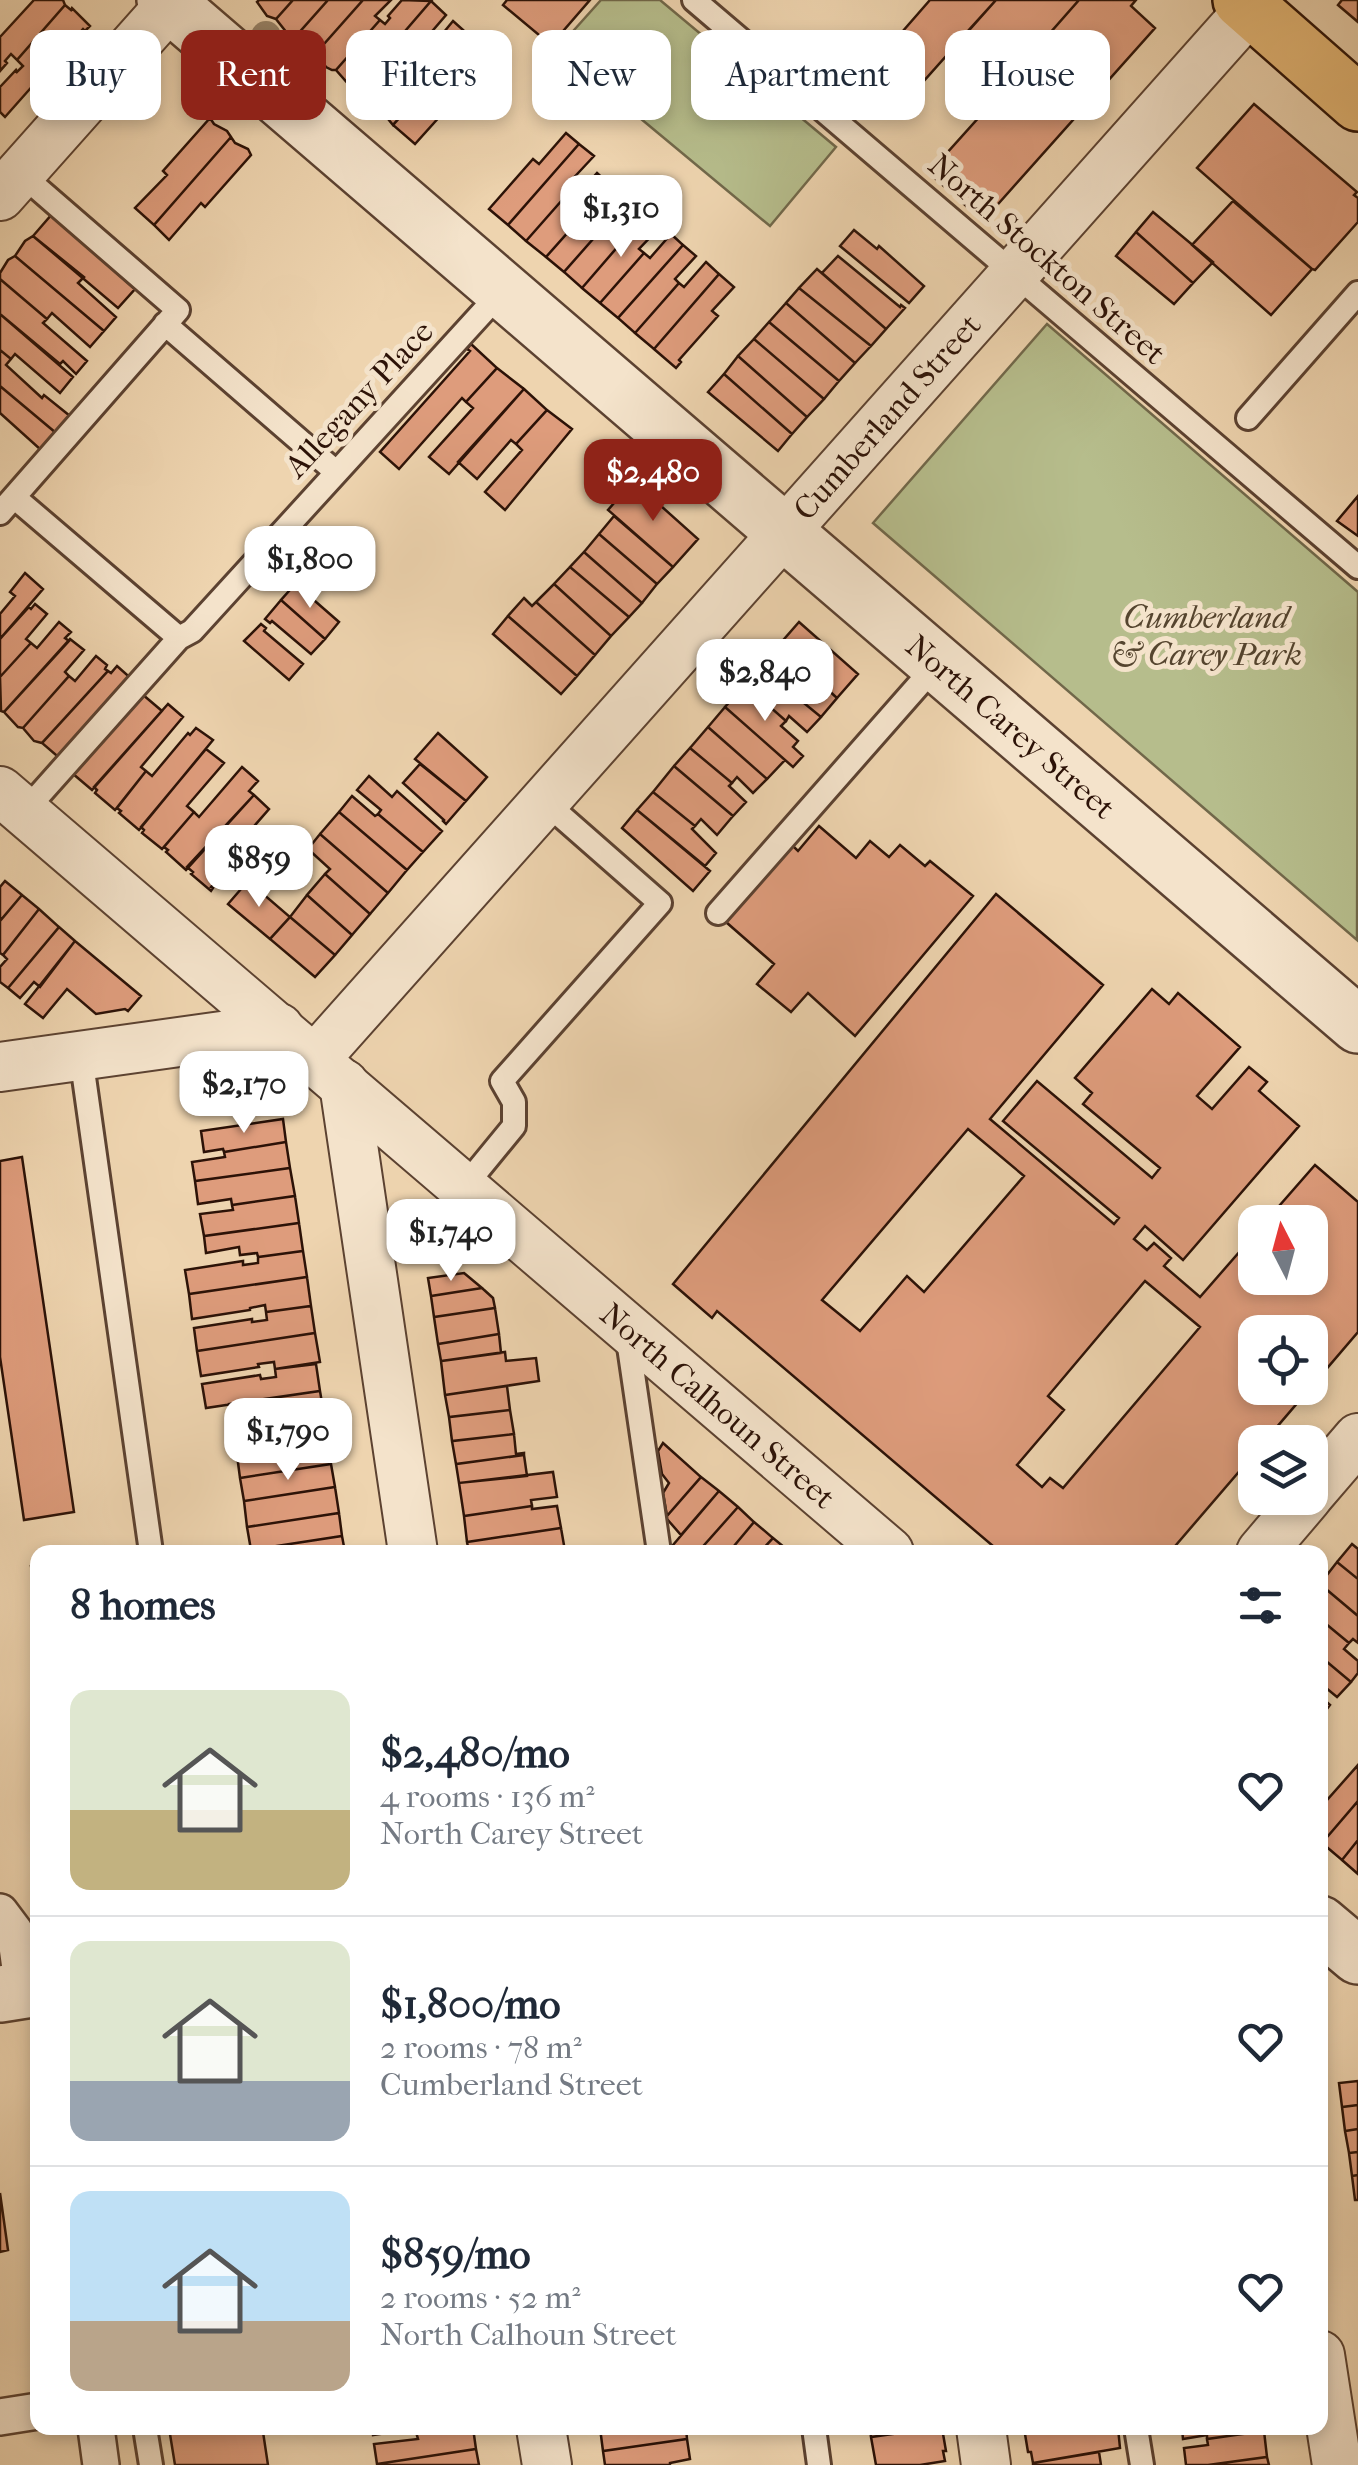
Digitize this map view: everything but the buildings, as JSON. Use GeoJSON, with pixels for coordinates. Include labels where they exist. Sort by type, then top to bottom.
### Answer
{"type":"FeatureCollection","features":[{"type":"Feature","properties":{"kind":"main road"},"geometry":{"type":"LineString","coordinates":[[1250,3],[1358,103]]}},
{"type":"Feature","properties":{"kind":"street"},"geometry":{"type":"LineString","coordinates":[[10,185],[167,2]]}},
{"type":"Feature","properties":{"kind":"street","name":"North Carey Street"},"geometry":{"type":"LineString","coordinates":[[167,2],[1358,1025]]}},
{"type":"Feature","properties":{"kind":"street","name":"Cumberland Street"},"geometry":{"type":"LineString","coordinates":[[330,1072],[545,802],[1250,3]]}},
{"type":"Feature","properties":{"kind":"street","name":"North Calhoun Street"},"geometry":{"type":"LineString","coordinates":[[12,801],[881,1545]]}},
{"type":"Feature","properties":{"kind":"street"},"geometry":{"type":"LineString","coordinates":[[0,1067],[279,1028]]}},
{"type":"Feature","properties":{"kind":"street"},"geometry":{"type":"LineString","coordinates":[[330,1072],[411,1545]]}},
{"type":"Feature","properties":{"kind":"street"},"geometry":{"type":"LineString","coordinates":[[1268,1545],[1334,1476]]}},
{"type":"Feature","properties":{"kind":"street"},"geometry":{"type":"LineString","coordinates":[[0,1912],[16,1932],[20,1991]]}},
{"type":"Feature","properties":{"kind":"street"},"geometry":{"type":"LineString","coordinates":[[1328,1931],[1358,1956]]}},
{"type":"Feature","properties":{"kind":"street"},"geometry":{"type":"LineString","coordinates":[[1328,2407],[1337,2465]]}},
{"type":"Feature","properties":{"kind":"street"},"geometry":{"type":"LineString","coordinates":[[0,2417],[30,2412]]}},
{"type":"Feature","properties":{"kind":"street"},"geometry":{"type":"LineString","coordinates":[[97,2435],[102,2465]]}},
{"type":"Feature","properties":{"kind":"street"},"geometry":{"type":"LineString","coordinates":[[542,2435],[547,2465]]}},
{"type":"Feature","properties":{"kind":"street"},"geometry":{"type":"LineString","coordinates":[[982,2435],[986,2465]]}},
{"type":"Feature","properties":{"kind":"lane","name":"North Stockton Street"},"geometry":{"type":"LineString","coordinates":[[694,0],[1358,568]]}},
{"type":"Feature","properties":{"kind":"lane"},"geometry":{"type":"LineString","coordinates":[[10,185],[178,310],[7,505],[179,638]]}},
{"type":"Feature","properties":{"kind":"lane","name":"Allegany Place"},"geometry":{"type":"LineString","coordinates":[[12,801],[179,638],[192,631],[504,290]]}},
{"type":"Feature","properties":{"kind":"lane"},"geometry":{"type":"LineString","coordinates":[[1248,418],[1358,293]]}},
{"type":"Feature","properties":{"kind":"lane"},"geometry":{"type":"LineString","coordinates":[[165,324],[336,472]]}},
{"type":"Feature","properties":{"kind":"lane"},"geometry":{"type":"LineString","coordinates":[[718,913],[938,663]]}},
{"type":"Feature","properties":{"kind":"lane"},"geometry":{"type":"LineString","coordinates":[[464,1187],[514,1126],[514,1102],[502,1080],[660,903],[545,802]]}},
{"type":"Feature","properties":{"kind":"lane"},"geometry":{"type":"LineString","coordinates":[[81,1056],[150,1545]]}},
{"type":"Feature","properties":{"kind":"lane"},"geometry":{"type":"LineString","coordinates":[[626,1326],[659,1545]]}},
{"type":"Feature","properties":{"kind":"lane"},"geometry":{"type":"LineString","coordinates":[[146,2435],[151,2465]]}},
{"type":"Feature","properties":{"kind":"lane"},"geometry":{"type":"LineString","coordinates":[[815,2435],[819,2465]]}},
{"type":"Feature","properties":{"kind":"lane"},"geometry":{"type":"LineString","coordinates":[[1137,2435],[1142,2465]]}},
{"type":"Feature","properties":{"kind":"green space"},"geometry":{"type":"Polygon","coordinates":[[[601,0],[660,0],[696,30],[691,30],[691,120],[804,120],[836,147],[770,226],[642,120],[671,120],[671,30],[574,30],[601,0]]]}},
{"type":"Feature","properties":{"kind":"green space","name":"Cumberland & Carey Park"},"geometry":{"type":"Polygon","coordinates":[[[1047,324],[1358,592],[1357,940],[873,523],[1047,324]]]}}]}
